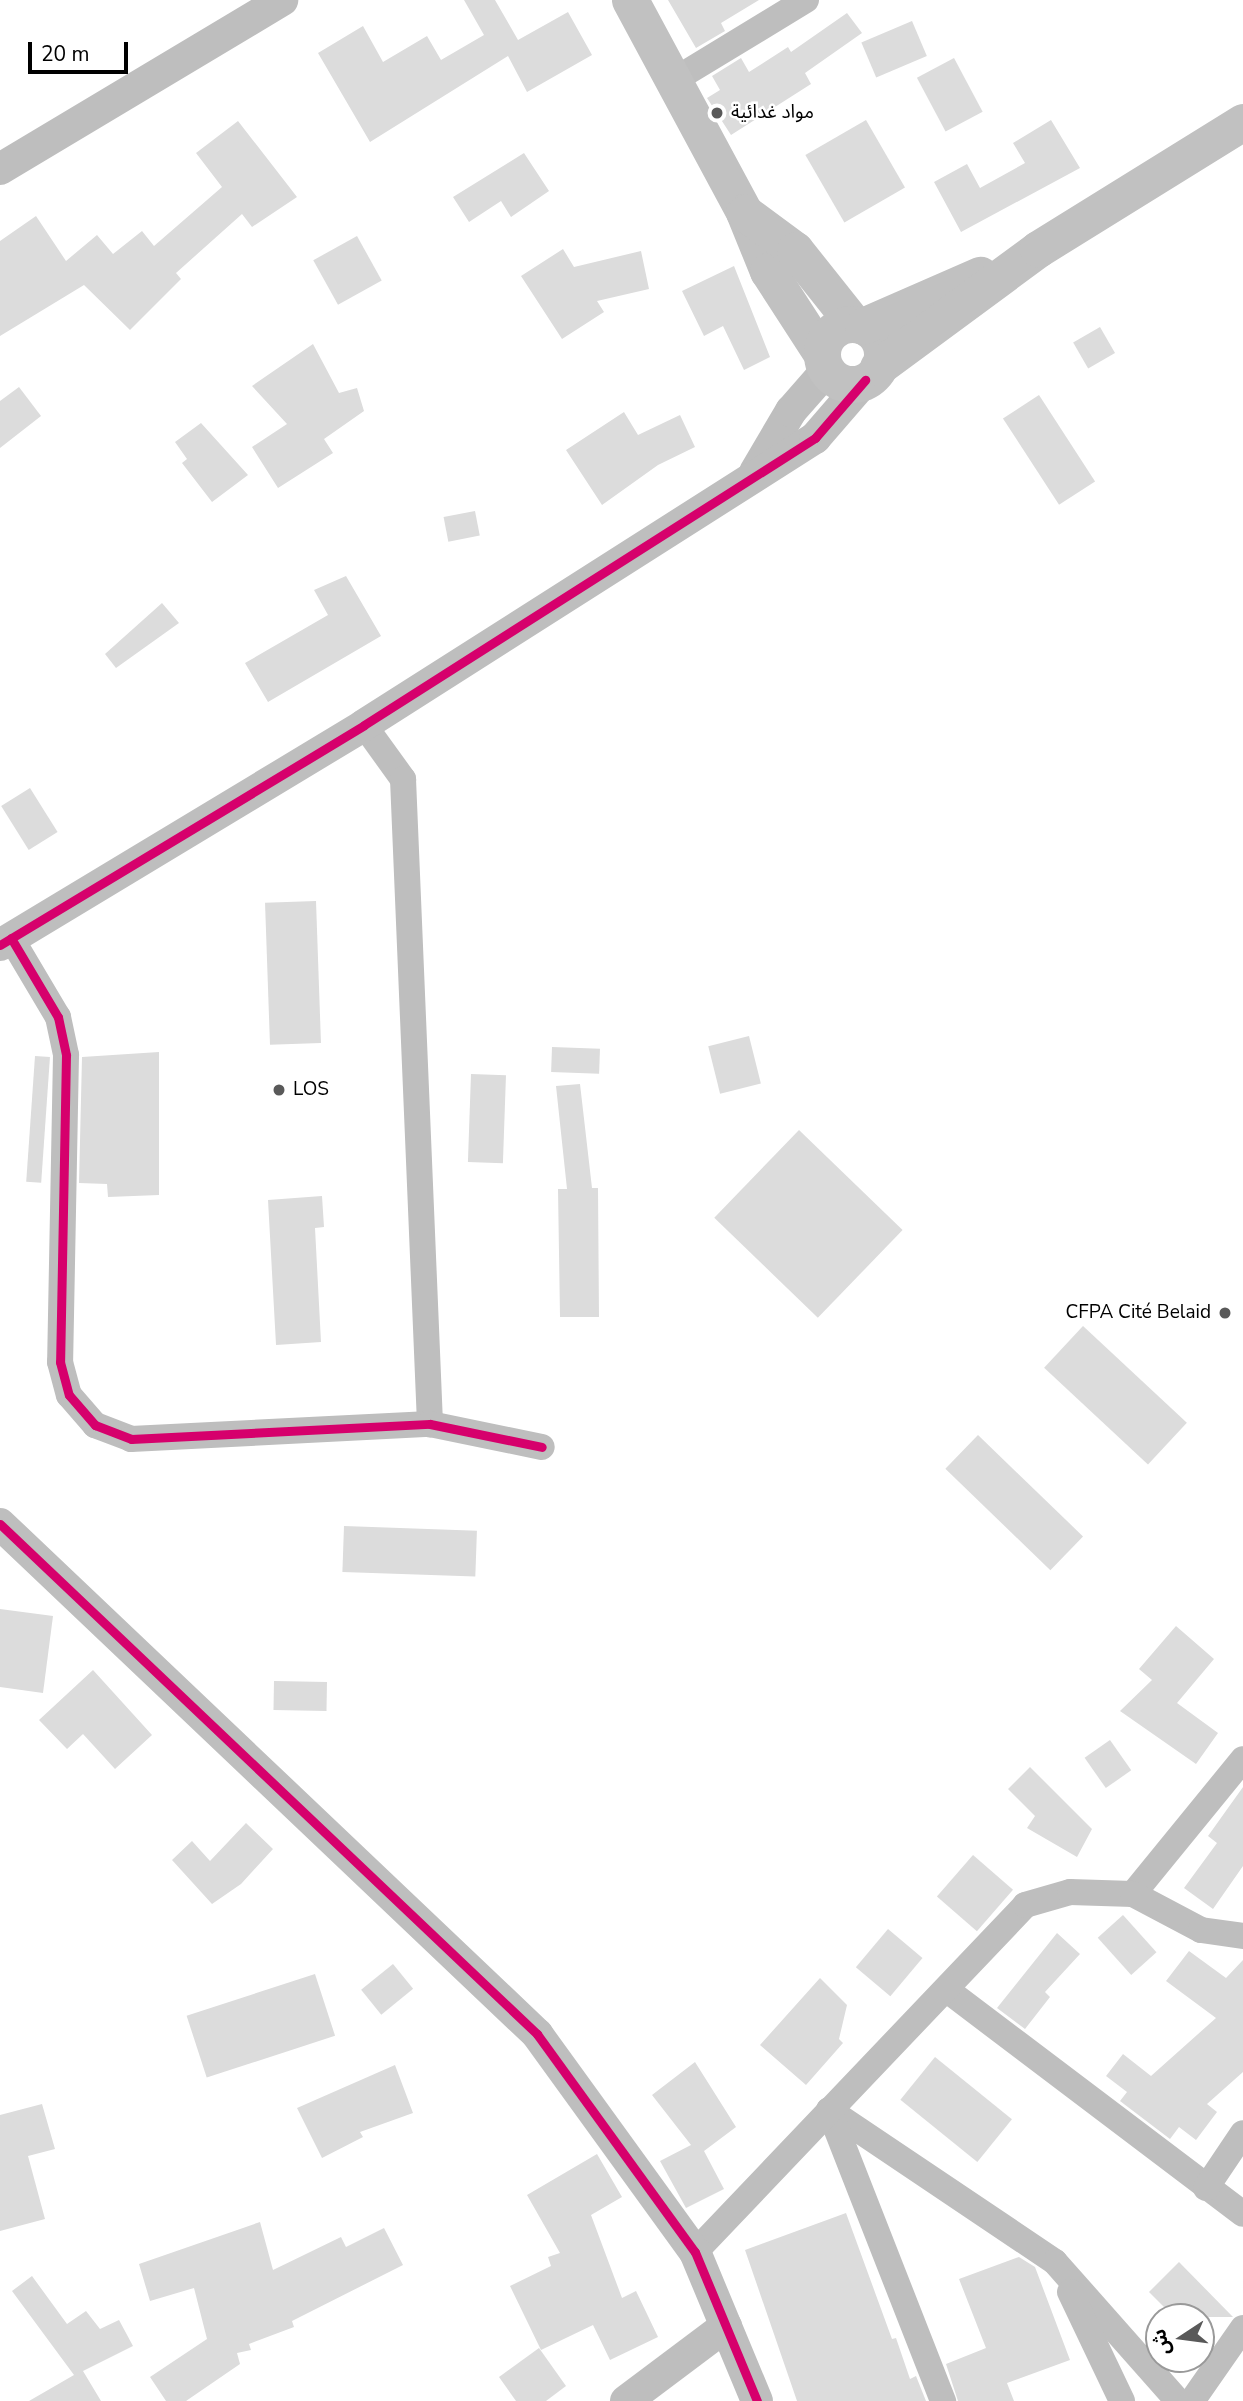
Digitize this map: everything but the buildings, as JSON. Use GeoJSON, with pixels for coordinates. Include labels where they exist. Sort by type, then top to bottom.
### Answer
{"type":"FeatureCollection","features":[{"type":"Feature","properties":{"kind":"main road"},"geometry":{"type":"LineString","coordinates":[[630,0],[671,82],[744,212],[768,271],[824,362],[848,383],[872,374],[1038,249],[1243,122]]}},
{"type":"Feature","properties":{"kind":"main road"},"geometry":{"type":"LineString","coordinates":[[744,212],[795,250],[858,325],[881,348],[872,374]]}},
{"type":"Feature","properties":{"kind":"main road"},"geometry":{"type":"LineString","coordinates":[[824,362],[835,329],[858,325],[1038,249]]}},
{"type":"Feature","properties":{"kind":"street"},"geometry":{"type":"LineString","coordinates":[[0,169],[282,0]]}},
{"type":"Feature","properties":{"kind":"street"},"geometry":{"type":"LineString","coordinates":[[671,82],[806,0]]}},
{"type":"Feature","properties":{"kind":"street"},"geometry":{"type":"LineString","coordinates":[[755,474],[791,411],[824,362]]}},
{"type":"Feature","properties":{"kind":"street"},"geometry":{"type":"LineString","coordinates":[[542,1447],[430,1424],[131,1438],[95,1424],[69,1395],[60,1362],[66,1055],[58,1017],[6,942],[364,725],[815,438],[872,374]]}},
{"type":"Feature","properties":{"kind":"street"},"geometry":{"type":"LineString","coordinates":[[364,725],[403,779],[430,1424]]}},
{"type":"Feature","properties":{"kind":"street"},"geometry":{"type":"LineString","coordinates":[[0,1524],[537,2034],[695,2252],[757,2401]]}},
{"type":"Feature","properties":{"kind":"street"},"geometry":{"type":"LineString","coordinates":[[1133,1894],[1243,1759]]}},
{"type":"Feature","properties":{"kind":"street"},"geometry":{"type":"LineString","coordinates":[[695,2252],[1025,1905],[1070,1892],[1133,1894],[1201,1930],[1243,1936]]}},
{"type":"Feature","properties":{"kind":"street"},"geometry":{"type":"LineString","coordinates":[[947,1990],[1243,2214]]}},
{"type":"Feature","properties":{"kind":"street"},"geometry":{"type":"LineString","coordinates":[[830,2110],[1055,2263],[1178,2401]]}},
{"type":"Feature","properties":{"kind":"street"},"geometry":{"type":"LineString","coordinates":[[830,2110],[943,2401]]}},
{"type":"Feature","properties":{"kind":"street"},"geometry":{"type":"LineString","coordinates":[[1206,2188],[1243,2133]]}},
{"type":"Feature","properties":{"kind":"street"},"geometry":{"type":"LineString","coordinates":[[1055,2263],[1122,2401]]}},
{"type":"Feature","properties":{"kind":"street"},"geometry":{"type":"LineString","coordinates":[[626,2401],[726,2326]]}},
{"type":"Feature","properties":{"kind":"street"},"geometry":{"type":"LineString","coordinates":[[1192,2401],[1243,2328]]}},
{"type":"Feature","properties":{"kind":"cycle path"},"geometry":{"type":"LineString","coordinates":[[0,945],[364,725],[815,438],[865,380]]}},
{"type":"Feature","properties":{"kind":"cycle path"},"geometry":{"type":"LineString","coordinates":[[11,938],[58,1017],[66,1055],[60,1362],[69,1395],[95,1425],[131,1439],[430,1424],[542,1447]]}},
{"type":"Feature","properties":{"kind":"cycle path"},"geometry":{"type":"LineString","coordinates":[[0,1524],[537,2034],[695,2252],[757,2401]]}},
{"type":"Feature","properties":{"kind":"place","name":"مواد غدائية"},"geometry":{"type":"Point","coordinates":[717,113]}},
{"type":"Feature","properties":{"kind":"place","name":"LOS"},"geometry":{"type":"Point","coordinates":[279,1090]}},
{"type":"Feature","properties":{"kind":"place","name":"CFPA Cité Belaid"},"geometry":{"type":"Point","coordinates":[1225,1313]}}]}
